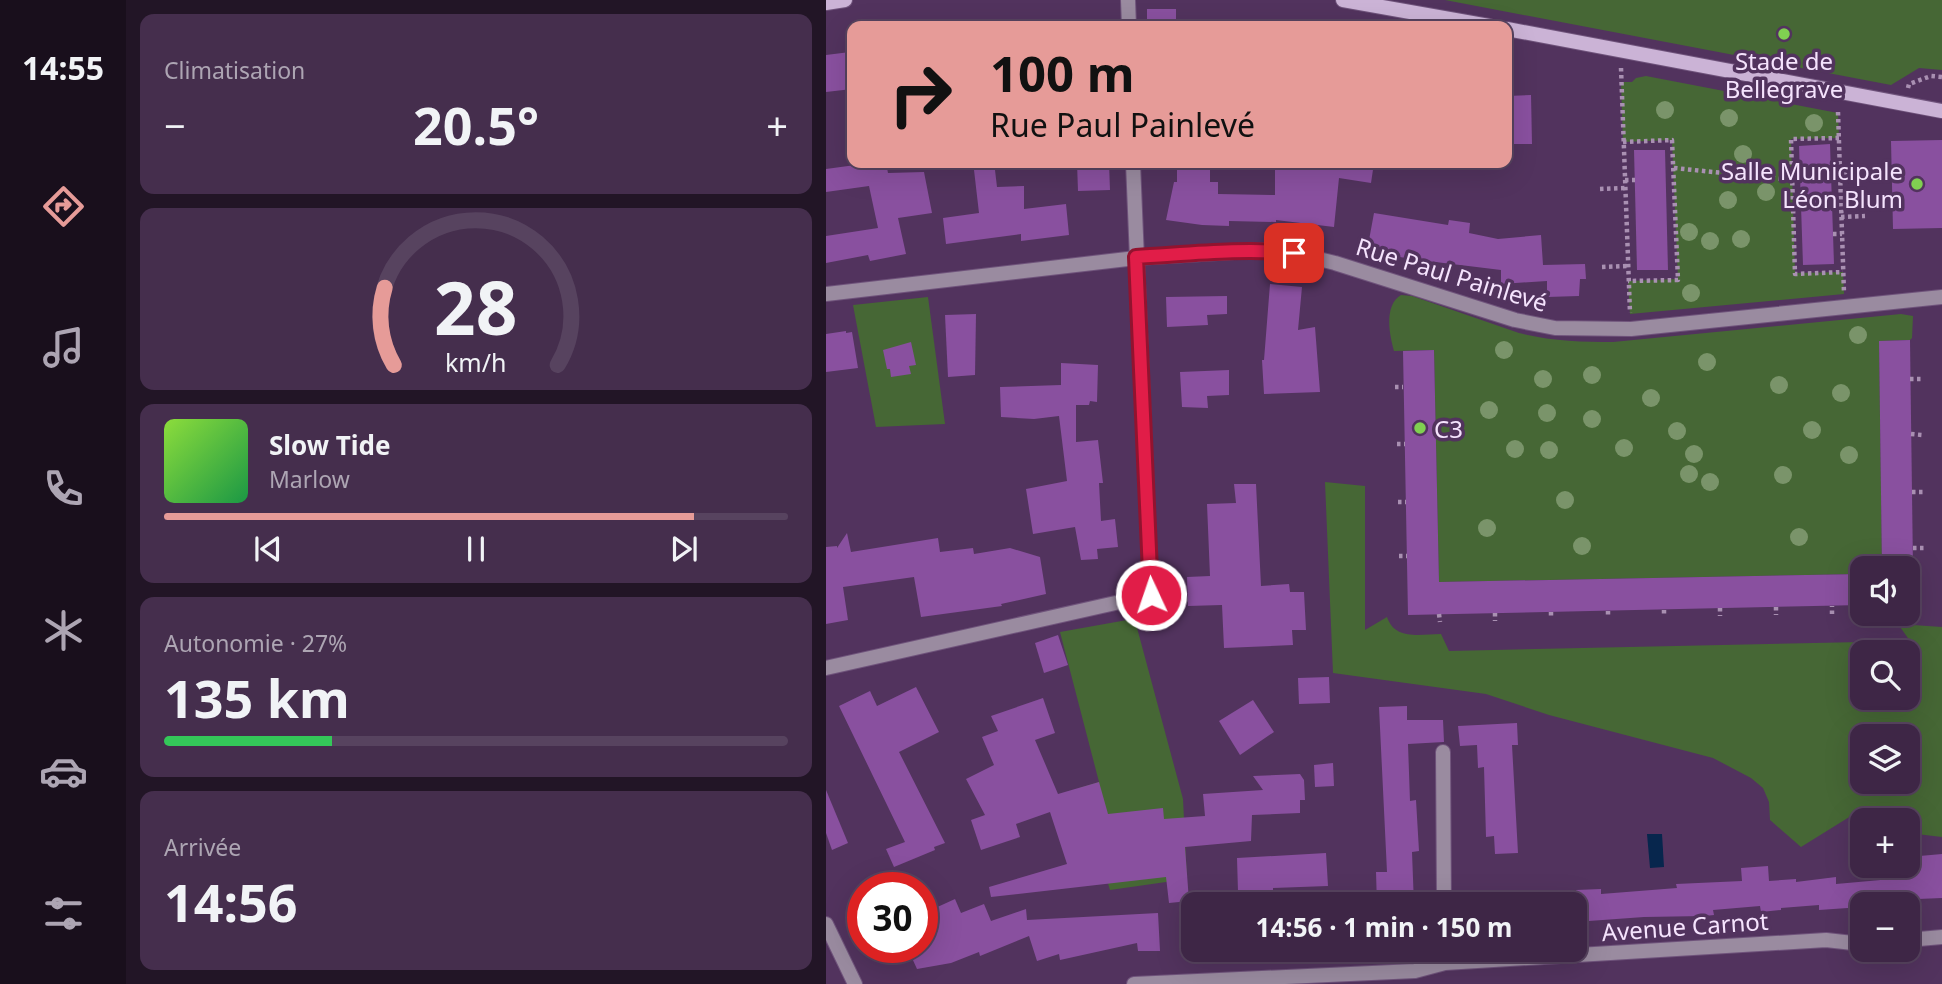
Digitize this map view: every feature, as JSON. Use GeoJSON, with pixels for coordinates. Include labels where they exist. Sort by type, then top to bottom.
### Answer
{"type":"FeatureCollection","features":[{"type":"Feature","properties":{"kind":"street"},"geometry":{"type":"LineString","coordinates":[[826,3],[845,0]]}},
{"type":"Feature","properties":{"kind":"street"},"geometry":{"type":"LineString","coordinates":[[1128,0],[1129,21]]}},
{"type":"Feature","properties":{"kind":"street"},"geometry":{"type":"LineString","coordinates":[[1343,0],[1461,21]]}},
{"type":"Feature","properties":{"kind":"street"},"geometry":{"type":"LineString","coordinates":[[1512,30],[1942,111]]}},
{"type":"Feature","properties":{"kind":"street"},"geometry":{"type":"LineString","coordinates":[[826,668],[1151,595],[1133,168]]}},
{"type":"Feature","properties":{"kind":"street","name":"Rue Paul Painlevé"},"geometry":{"type":"LineString","coordinates":[[826,295],[1136,257],[1267,250],[1294,253],[1386,278],[1516,320],[1555,328],[1631,329],[1942,297]]}},
{"type":"Feature","properties":{"kind":"street"},"geometry":{"type":"LineString","coordinates":[[1443,752],[1444,892]]}},
{"type":"Feature","properties":{"kind":"street"},"geometry":{"type":"LineString","coordinates":[[826,924],[855,984]]}},
{"type":"Feature","properties":{"kind":"street"},"geometry":{"type":"LineString","coordinates":[[1920,939],[1942,937]]}},
{"type":"Feature","properties":{"kind":"street","name":"Avenue Carnot"},"geometry":{"type":"LineString","coordinates":[[1587,951],[1826,940],[1850,943]]}},
{"type":"Feature","properties":{"kind":"street","name":"Avenue Carnot"},"geometry":{"type":"LineString","coordinates":[[1134,984],[1415,971],[1434,962]]}},
{"type":"Feature","properties":{"kind":"path"},"geometry":{"type":"LineString","coordinates":[[1621,68],[1630,314]]}},
{"type":"Feature","properties":{"kind":"path"},"geometry":{"type":"LineString","coordinates":[[1838,112],[1844,308]]}},
{"type":"Feature","properties":{"kind":"path"},"geometry":{"type":"LineString","coordinates":[[1839,138],[1791,139],[1792,180],[1795,274],[1843,272]]}},
{"type":"Feature","properties":{"kind":"path"},"geometry":{"type":"LineString","coordinates":[[1623,142],[1672,140],[1678,279],[1628,281]]}},
{"type":"Feature","properties":{"kind":"path"},"geometry":{"type":"LineString","coordinates":[[1674,168],[1792,180]]}},
{"type":"Feature","properties":{"kind":"path"},"geometry":{"type":"LineString","coordinates":[[1830,174],[1863,171]]}},
{"type":"Feature","properties":{"kind":"path"},"geometry":{"type":"LineString","coordinates":[[1625,180],[1635,180]]}},
{"type":"Feature","properties":{"kind":"path"},"geometry":{"type":"LineString","coordinates":[[1600,189],[1625,188]]}},
{"type":"Feature","properties":{"kind":"path"},"geometry":{"type":"LineString","coordinates":[[1841,217],[1865,216]]}},
{"type":"Feature","properties":{"kind":"path"},"geometry":{"type":"LineString","coordinates":[[1833,234],[1842,234]]}},
{"type":"Feature","properties":{"kind":"path"},"geometry":{"type":"LineString","coordinates":[[1627,241],[1637,240]]}},
{"type":"Feature","properties":{"kind":"path"},"geometry":{"type":"LineString","coordinates":[[1602,267],[1628,266]]}},
{"type":"Feature","properties":{"kind":"path"},"geometry":{"type":"LineString","coordinates":[[1910,379],[1921,379]]}},
{"type":"Feature","properties":{"kind":"path"},"geometry":{"type":"LineString","coordinates":[[1395,387],[1403,387]]}},
{"type":"Feature","properties":{"kind":"path"},"geometry":{"type":"LineString","coordinates":[[1911,434],[1922,435]]}},
{"type":"Feature","properties":{"kind":"path"},"geometry":{"type":"LineString","coordinates":[[1397,444],[1405,444]]}},
{"type":"Feature","properties":{"kind":"path"},"geometry":{"type":"LineString","coordinates":[[1912,492],[1923,492]]}},
{"type":"Feature","properties":{"kind":"path"},"geometry":{"type":"LineString","coordinates":[[1398,502],[1406,502]]}},
{"type":"Feature","properties":{"kind":"path"},"geometry":{"type":"LineString","coordinates":[[1913,548],[1925,548]]}},
{"type":"Feature","properties":{"kind":"path"},"geometry":{"type":"LineString","coordinates":[[1399,556],[1407,556]]}},
{"type":"Feature","properties":{"kind":"path"},"geometry":{"type":"LineString","coordinates":[[1832,606],[1832,614]]}},
{"type":"Feature","properties":{"kind":"path"},"geometry":{"type":"LineString","coordinates":[[1776,607],[1776,615]]}},
{"type":"Feature","properties":{"kind":"path"},"geometry":{"type":"LineString","coordinates":[[1720,608],[1720,616]]}},
{"type":"Feature","properties":{"kind":"path"},"geometry":{"type":"LineString","coordinates":[[1664,610],[1664,617]]}},
{"type":"Feature","properties":{"kind":"path"},"geometry":{"type":"LineString","coordinates":[[1608,611],[1608,618]]}},
{"type":"Feature","properties":{"kind":"path"},"geometry":{"type":"LineString","coordinates":[[1551,612],[1551,620]]}},
{"type":"Feature","properties":{"kind":"path"},"geometry":{"type":"LineString","coordinates":[[1495,613],[1495,621]]}},
{"type":"Feature","properties":{"kind":"path"},"geometry":{"type":"LineString","coordinates":[[1440,614],[1440,622]]}},
{"type":"Feature","properties":{"kind":"green space","name":"Stade de Bellegrave"},"geometry":{"type":"Polygon","coordinates":[[[1445,0],[1942,0],[1942,70],[1919,68],[1891,85],[1445,0]]]}},
{"type":"Feature","properties":{"kind":"green space"},"geometry":{"type":"Polygon","coordinates":[[[1646,76],[1838,113],[1839,138],[1791,139],[1795,273],[1843,272],[1844,294],[1630,314],[1628,281],[1678,279],[1672,140],[1623,142],[1621,82],[1632,82],[1636,78],[1646,76]]]}},
{"type":"Feature","properties":{"kind":"green space"},"geometry":{"type":"Polygon","coordinates":[[[1401,295],[1412,296],[1519,333],[1578,341],[1613,342],[1901,314],[1913,316],[1910,340],[1879,341],[1882,556],[1850,556],[1850,574],[1439,582],[1434,350],[1394,351],[1390,313],[1401,295]]]}},
{"type":"Feature","properties":{"kind":"green space"},"geometry":{"type":"Polygon","coordinates":[[[928,297],[945,424],[876,427],[853,305],[928,297]]]}},
{"type":"Feature","properties":{"kind":"green space"},"geometry":{"type":"Polygon","coordinates":[[[1325,482],[1365,486],[1365,630],[1387,617],[1391,625],[1402,633],[1441,634],[1449,651],[1850,642],[1850,710],[1920,710],[1920,640],[1909,640],[1899,626],[1942,627],[1942,837],[1920,834],[1920,808],[1850,808],[1850,817],[1801,847],[1770,820],[1769,802],[1763,788],[1751,778],[1713,758],[1549,715],[1486,694],[1333,673],[1325,482]]]}},
{"type":"Feature","properties":{"kind":"green space"},"geometry":{"type":"Polygon","coordinates":[[[1127,620],[1136,624],[1183,799],[1187,879],[1110,890],[1079,788],[1099,782],[1060,632],[1127,620]]]}},
{"type":"Feature","properties":{"kind":"water"},"geometry":{"type":"Polygon","coordinates":[[[1647,834],[1662,834],[1664,867],[1650,868],[1647,834]]]}},
{"type":"Feature","properties":{"kind":"building"},"geometry":{"type":"Polygon","coordinates":[[[1147,9],[1176,9],[1176,21],[1147,21],[1147,9]]]}},
{"type":"Feature","properties":{"kind":"building"},"geometry":{"type":"Polygon","coordinates":[[[847,52],[847,90],[826,92],[826,55],[847,52]]]}},
{"type":"Feature","properties":{"kind":"building"},"geometry":{"type":"Polygon","coordinates":[[[1531,95],[1532,144],[1512,144],[1512,96],[1531,95]]]}},
{"type":"Feature","properties":{"kind":"building","name":"Salle Municipale Léon Blum"},"geometry":{"type":"Polygon","coordinates":[[[1942,140],[1942,228],[1893,229],[1891,141],[1942,140]]]}},
{"type":"Feature","properties":{"kind":"building"},"geometry":{"type":"Polygon","coordinates":[[[1830,144],[1834,264],[1803,265],[1799,146],[1830,144]]]}},
{"type":"Feature","properties":{"kind":"building"},"geometry":{"type":"Polygon","coordinates":[[[1634,150],[1665,150],[1668,270],[1637,270],[1634,150]]]}},
{"type":"Feature","properties":{"kind":"building"},"geometry":{"type":"Polygon","coordinates":[[[847,166],[887,168],[888,173],[924,172],[932,213],[898,218],[906,254],[870,261],[868,255],[826,263],[826,236],[878,228],[869,186],[826,192],[826,169],[847,166]]]}},
{"type":"Feature","properties":{"kind":"building"},"geometry":{"type":"Polygon","coordinates":[[[1077,168],[1109,168],[1110,190],[1078,191],[1077,168]]]}},
{"type":"Feature","properties":{"kind":"building"},"geometry":{"type":"Polygon","coordinates":[[[1177,168],[1210,168],[1210,182],[1218,182],[1218,194],[1275,195],[1275,168],[1373,168],[1371,183],[1339,178],[1334,227],[1276,220],[1229,221],[1229,226],[1166,220],[1174,182],[1177,182],[1177,168]]]}},
{"type":"Feature","properties":{"kind":"building"},"geometry":{"type":"Polygon","coordinates":[[[974,170],[995,170],[997,187],[1024,186],[1024,209],[1066,204],[1069,235],[1021,241],[1021,234],[946,244],[943,218],[979,213],[974,170]]]}},
{"type":"Feature","properties":{"kind":"building"},"geometry":{"type":"Polygon","coordinates":[[[1374,213],[1448,225],[1449,220],[1470,223],[1469,233],[1498,239],[1541,235],[1543,265],[1585,264],[1586,279],[1580,279],[1579,296],[1547,297],[1547,281],[1501,284],[1501,270],[1367,251],[1374,213]]]}},
{"type":"Feature","properties":{"kind":"building"},"geometry":{"type":"Polygon","coordinates":[[[1270,284],[1302,287],[1298,330],[1315,327],[1320,392],[1264,394],[1262,360],[1270,284]]]}},
{"type":"Feature","properties":{"kind":"building"},"geometry":{"type":"Polygon","coordinates":[[[1227,296],[1227,314],[1207,315],[1208,325],[1167,327],[1166,297],[1227,296]]]}},
{"type":"Feature","properties":{"kind":"building"},"geometry":{"type":"Polygon","coordinates":[[[976,314],[975,375],[948,377],[945,315],[976,314]]]}},
{"type":"Feature","properties":{"kind":"building"},"geometry":{"type":"Polygon","coordinates":[[[852,332],[858,368],[826,372],[826,334],[852,332]]]}},
{"type":"Feature","properties":{"kind":"building"},"geometry":{"type":"Polygon","coordinates":[[[1910,340],[1913,556],[1882,556],[1879,341],[1910,340]]]}},
{"type":"Feature","properties":{"kind":"building"},"geometry":{"type":"Polygon","coordinates":[[[911,342],[916,365],[909,366],[911,374],[891,377],[883,350],[911,342]]]}},
{"type":"Feature","properties":{"kind":"building"},"geometry":{"type":"Polygon","coordinates":[[[1434,350],[1439,582],[1850,574],[1850,605],[1408,615],[1403,351],[1434,350]]]}},
{"type":"Feature","properties":{"kind":"building"},"geometry":{"type":"Polygon","coordinates":[[[1061,363],[1098,365],[1097,402],[1076,405],[1076,442],[1098,440],[1103,483],[1099,483],[1101,521],[1115,519],[1118,547],[1097,549],[1098,559],[1081,560],[1075,527],[1033,534],[1026,489],[1067,481],[1059,416],[1034,419],[1001,417],[1000,387],[1061,385],[1061,363]]]}},
{"type":"Feature","properties":{"kind":"building"},"geometry":{"type":"Polygon","coordinates":[[[1229,370],[1229,395],[1207,396],[1208,408],[1182,407],[1180,372],[1229,370]]]}},
{"type":"Feature","properties":{"kind":"building"},"geometry":{"type":"Polygon","coordinates":[[[1234,484],[1256,484],[1261,586],[1289,584],[1290,592],[1304,592],[1306,630],[1292,630],[1293,645],[1224,648],[1222,605],[1188,606],[1187,577],[1210,576],[1207,504],[1236,503],[1234,484]]]}},
{"type":"Feature","properties":{"kind":"building"},"geometry":{"type":"Polygon","coordinates":[[[847,533],[851,552],[938,538],[940,552],[973,548],[974,554],[1010,548],[1040,557],[1046,594],[1001,604],[1002,606],[921,617],[914,577],[843,587],[848,620],[826,624],[826,547],[837,548],[847,533]]]}},
{"type":"Feature","properties":{"kind":"building"},"geometry":{"type":"Polygon","coordinates":[[[1058,635],[1068,665],[1044,673],[1035,643],[1058,635]]]}},
{"type":"Feature","properties":{"kind":"building"},"geometry":{"type":"Polygon","coordinates":[[[1329,677],[1330,703],[1299,704],[1298,678],[1329,677]]]}},
{"type":"Feature","properties":{"kind":"building"},"geometry":{"type":"Polygon","coordinates":[[[916,687],[939,732],[899,752],[945,843],[894,867],[886,849],[905,842],[839,706],[870,691],[877,706],[916,687]]]}},
{"type":"Feature","properties":{"kind":"building"},"geometry":{"type":"Polygon","coordinates":[[[1043,698],[1055,733],[1035,740],[1058,794],[1099,782],[1108,814],[1163,808],[1164,819],[1205,816],[1203,794],[1263,790],[1253,776],[1300,774],[1304,780],[1305,800],[1300,800],[1300,813],[1252,815],[1251,841],[1185,847],[1188,892],[1181,892],[1181,902],[1169,903],[1166,877],[991,897],[989,887],[1067,864],[1050,812],[1016,824],[1020,837],[981,850],[971,820],[985,815],[966,779],[994,765],[982,737],[998,731],[991,716],[1043,698]]]}},
{"type":"Feature","properties":{"kind":"building"},"geometry":{"type":"Polygon","coordinates":[[[1253,700],[1274,732],[1240,755],[1219,721],[1253,700]]]}},
{"type":"Feature","properties":{"kind":"building"},"geometry":{"type":"Polygon","coordinates":[[[1407,706],[1407,720],[1443,720],[1444,742],[1408,744],[1410,801],[1416,800],[1419,851],[1412,852],[1414,892],[1377,892],[1376,872],[1387,872],[1379,707],[1407,706]]]}},
{"type":"Feature","properties":{"kind":"building"},"geometry":{"type":"Polygon","coordinates":[[[1517,723],[1518,745],[1512,745],[1518,853],[1495,854],[1494,836],[1486,837],[1484,767],[1478,768],[1477,745],[1460,746],[1458,726],[1517,723]]]}},
{"type":"Feature","properties":{"kind":"building"},"geometry":{"type":"Polygon","coordinates":[[[1333,763],[1334,786],[1315,787],[1314,765],[1333,763]]]}},
{"type":"Feature","properties":{"kind":"building"},"geometry":{"type":"Polygon","coordinates":[[[826,790],[848,843],[832,850],[826,833],[826,790]]]}},
{"type":"Feature","properties":{"kind":"building"},"geometry":{"type":"Polygon","coordinates":[[[1326,853],[1328,886],[1238,892],[1237,858],[1326,853]]]}},
{"type":"Feature","properties":{"kind":"building"},"geometry":{"type":"Polygon","coordinates":[[[1942,854],[1942,898],[1920,899],[1920,892],[1850,892],[1850,908],[1819,910],[1819,905],[1761,912],[1760,906],[1713,910],[1714,915],[1704,916],[1587,921],[1587,892],[1576,892],[1601,889],[1601,894],[1677,888],[1676,884],[1742,881],[1741,868],[1768,866],[1769,881],[1796,879],[1796,882],[1836,877],[1836,884],[1920,878],[1920,856],[1942,854]]]}},
{"type":"Feature","properties":{"kind":"building"},"geometry":{"type":"Polygon","coordinates":[[[955,899],[961,913],[984,904],[991,921],[1026,909],[1027,920],[1158,913],[1160,951],[1138,951],[1137,943],[1060,960],[1059,954],[1037,961],[1029,936],[980,956],[979,952],[951,963],[917,969],[914,963],[938,963],[938,907],[955,899]]]}},
{"type":"Feature","properties":{"kind":"place","name":"Stade de Bellegrave"},"geometry":{"type":"Point","coordinates":[1784,34]}},
{"type":"Feature","properties":{"kind":"place","name":"Salle Municipale Léon Blum"},"geometry":{"type":"Point","coordinates":[1917,184]}},
{"type":"Feature","properties":{"kind":"place","name":"C3"},"geometry":{"type":"Point","coordinates":[1420,428]}},
{"type":"Feature","properties":{"kind":"route"},"geometry":{"type":"LineString","coordinates":[[1151,595],[1136,257],[1267,250],[1294,253]]}}]}
